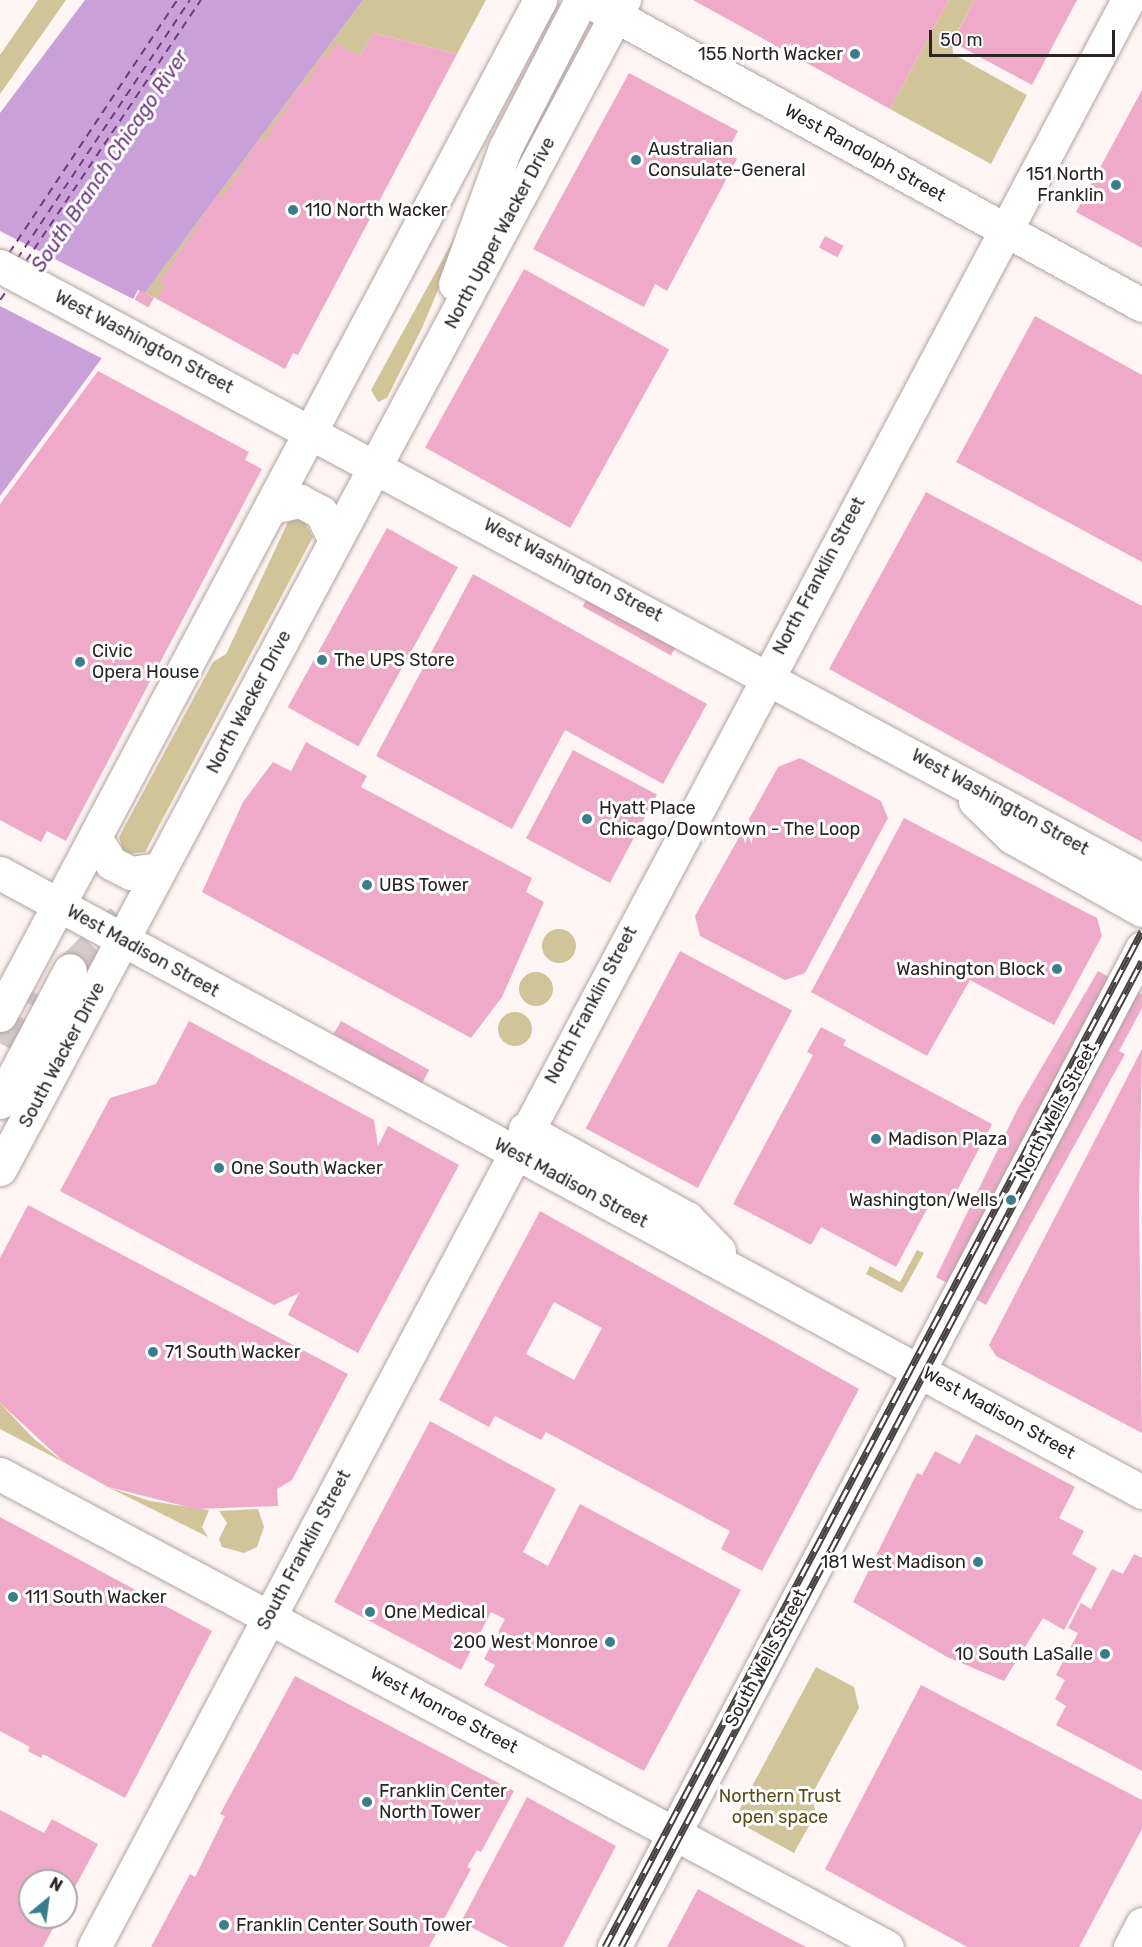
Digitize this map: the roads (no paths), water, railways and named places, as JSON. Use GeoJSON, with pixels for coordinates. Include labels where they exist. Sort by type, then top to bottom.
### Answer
{"type":"FeatureCollection","features":[{"type":"Feature","properties":{"kind":"main road"},"geometry":{"type":"LineString","coordinates":[[0,1015],[540,0]]}},
{"type":"Feature","properties":{"kind":"main road"},"geometry":{"type":"LineString","coordinates":[[417,387],[505,148],[582,0]]}},
{"type":"Feature","properties":{"kind":"main road","name":"West Randolph Street"},"geometry":{"type":"LineString","coordinates":[[587,0],[620,8],[1142,305]]}},
{"type":"Feature","properties":{"kind":"main road","name":"North Franklin Street"},"geometry":{"type":"LineString","coordinates":[[519,1141],[1128,0]]}},
{"type":"Feature","properties":{"kind":"main road","name":"North Upper Wacker Drive"},"geometry":{"type":"LineString","coordinates":[[376,464],[620,8]]}},
{"type":"Feature","properties":{"kind":"main road","name":"West Washington Street"},"geometry":{"type":"LineString","coordinates":[[0,266],[767,674],[1142,880]]}},
{"type":"Feature","properties":{"kind":"main road","name":"North Wacker Drive"},"geometry":{"type":"LineString","coordinates":[[123,940],[376,464]]}},
{"type":"Feature","properties":{"kind":"main road"},"geometry":{"type":"LineString","coordinates":[[271,507],[300,501],[321,512],[335,542]]}},
{"type":"Feature","properties":{"kind":"main road"},"geometry":{"type":"LineString","coordinates":[[946,772],[1012,837],[1142,910]]}},
{"type":"Feature","properties":{"kind":"main road"},"geometry":{"type":"LineString","coordinates":[[95,838],[111,863],[130,873],[160,869]]}},
{"type":"Feature","properties":{"kind":"main road","name":"West Madison Street"},"geometry":{"type":"LineString","coordinates":[[0,873],[123,940],[519,1141],[736,1270],[1142,1492]]}},
{"type":"Feature","properties":{"kind":"main road","name":"South Wacker Drive"},"geometry":{"type":"LineString","coordinates":[[0,1169],[123,940]]}},
{"type":"Feature","properties":{"kind":"main road","name":"North Wells Street"},"geometry":{"type":"LineString","coordinates":[[919,1369],[1142,948]]}},
{"type":"Feature","properties":{"kind":"main road"},"geometry":{"type":"LineString","coordinates":[[0,1102],[70,970]]}},
{"type":"Feature","properties":{"kind":"main road","name":"South Franklin Street"},"geometry":{"type":"LineString","coordinates":[[94,1947],[519,1141]]}},
{"type":"Feature","properties":{"kind":"main road","name":"South Wells Street"},"geometry":{"type":"LineString","coordinates":[[614,1947],[919,1369]]}},
{"type":"Feature","properties":{"kind":"main road","name":"West Monroe Street"},"geometry":{"type":"LineString","coordinates":[[0,1474],[887,1947]]}},
{"type":"Feature","properties":{"kind":"main road"},"geometry":{"type":"LineString","coordinates":[[1130,1947],[1142,1924]]}},
{"type":"Feature","properties":{"kind":"water","name":"South Branch Chicago River"},"geometry":{"type":"Polygon","coordinates":[[[85,0],[363,0],[145,293],[138,290],[102,358],[0,496],[0,113],[85,0]]]}},
{"type":"Feature","properties":{"kind":"tunnel"},"geometry":{"type":"LineString","coordinates":[[70,970],[122,919]]}},
{"type":"Feature","properties":{"kind":"tunnel"},"geometry":{"type":"LineString","coordinates":[[0,1043],[29,989]]}},
{"type":"Feature","properties":{"kind":"railway"},"geometry":{"type":"LineString","coordinates":[[605,1947],[1142,931]]}},
{"type":"Feature","properties":{"kind":"railway"},"geometry":{"type":"LineString","coordinates":[[621,1947],[1142,961]]}},
{"type":"Feature","properties":{"kind":"place","name":"155 North Wacker"},"geometry":{"type":"Point","coordinates":[855,54]}},
{"type":"Feature","properties":{"kind":"place","name":"Australian Consulate-General"},"geometry":{"type":"Point","coordinates":[636,160]}},
{"type":"Feature","properties":{"kind":"place","name":"151 North Franklin"},"geometry":{"type":"Point","coordinates":[1116,185]}},
{"type":"Feature","properties":{"kind":"place","name":"110 North Wacker"},"geometry":{"type":"Point","coordinates":[293,210]}},
{"type":"Feature","properties":{"kind":"place","name":"The UPS Store"},"geometry":{"type":"Point","coordinates":[322,660]}},
{"type":"Feature","properties":{"kind":"place","name":"Civic Opera House"},"geometry":{"type":"Point","coordinates":[80,662]}},
{"type":"Feature","properties":{"kind":"place","name":"Hyatt Place Chicago/Downtown - The Loop"},"geometry":{"type":"Point","coordinates":[587,819]}},
{"type":"Feature","properties":{"kind":"place","name":"UBS Tower"},"geometry":{"type":"Point","coordinates":[367,885]}},
{"type":"Feature","properties":{"kind":"place","name":"Washington Block"},"geometry":{"type":"Point","coordinates":[1057,969]}},
{"type":"Feature","properties":{"kind":"place","name":"Madison Plaza"},"geometry":{"type":"Point","coordinates":[876,1139]}},
{"type":"Feature","properties":{"kind":"place","name":"One South Wacker"},"geometry":{"type":"Point","coordinates":[219,1168]}},
{"type":"Feature","properties":{"kind":"place","name":"Washington/Wells"},"geometry":{"type":"Point","coordinates":[1011,1200]}},
{"type":"Feature","properties":{"kind":"place","name":"71 South Wacker"},"geometry":{"type":"Point","coordinates":[153,1352]}},
{"type":"Feature","properties":{"kind":"place","name":"181 West Madison"},"geometry":{"type":"Point","coordinates":[978,1562]}},
{"type":"Feature","properties":{"kind":"place","name":"111 South Wacker"},"geometry":{"type":"Point","coordinates":[13,1597]}},
{"type":"Feature","properties":{"kind":"place","name":"One Medical"},"geometry":{"type":"Point","coordinates":[370,1612]}},
{"type":"Feature","properties":{"kind":"place","name":"200 West Monroe"},"geometry":{"type":"Point","coordinates":[610,1642]}},
{"type":"Feature","properties":{"kind":"place","name":"10 South LaSalle"},"geometry":{"type":"Point","coordinates":[1105,1654]}},
{"type":"Feature","properties":{"kind":"place","name":"Franklin Center North Tower"},"geometry":{"type":"Point","coordinates":[367,1802]}},
{"type":"Feature","properties":{"kind":"place","name":"Franklin Center South Tower"},"geometry":{"type":"Point","coordinates":[224,1925]}},
{"type":"Feature","properties":{"kind":"park label","name":"Northern Trust open space"},"geometry":{"type":"Point","coordinates":[780,1807]}}]}
